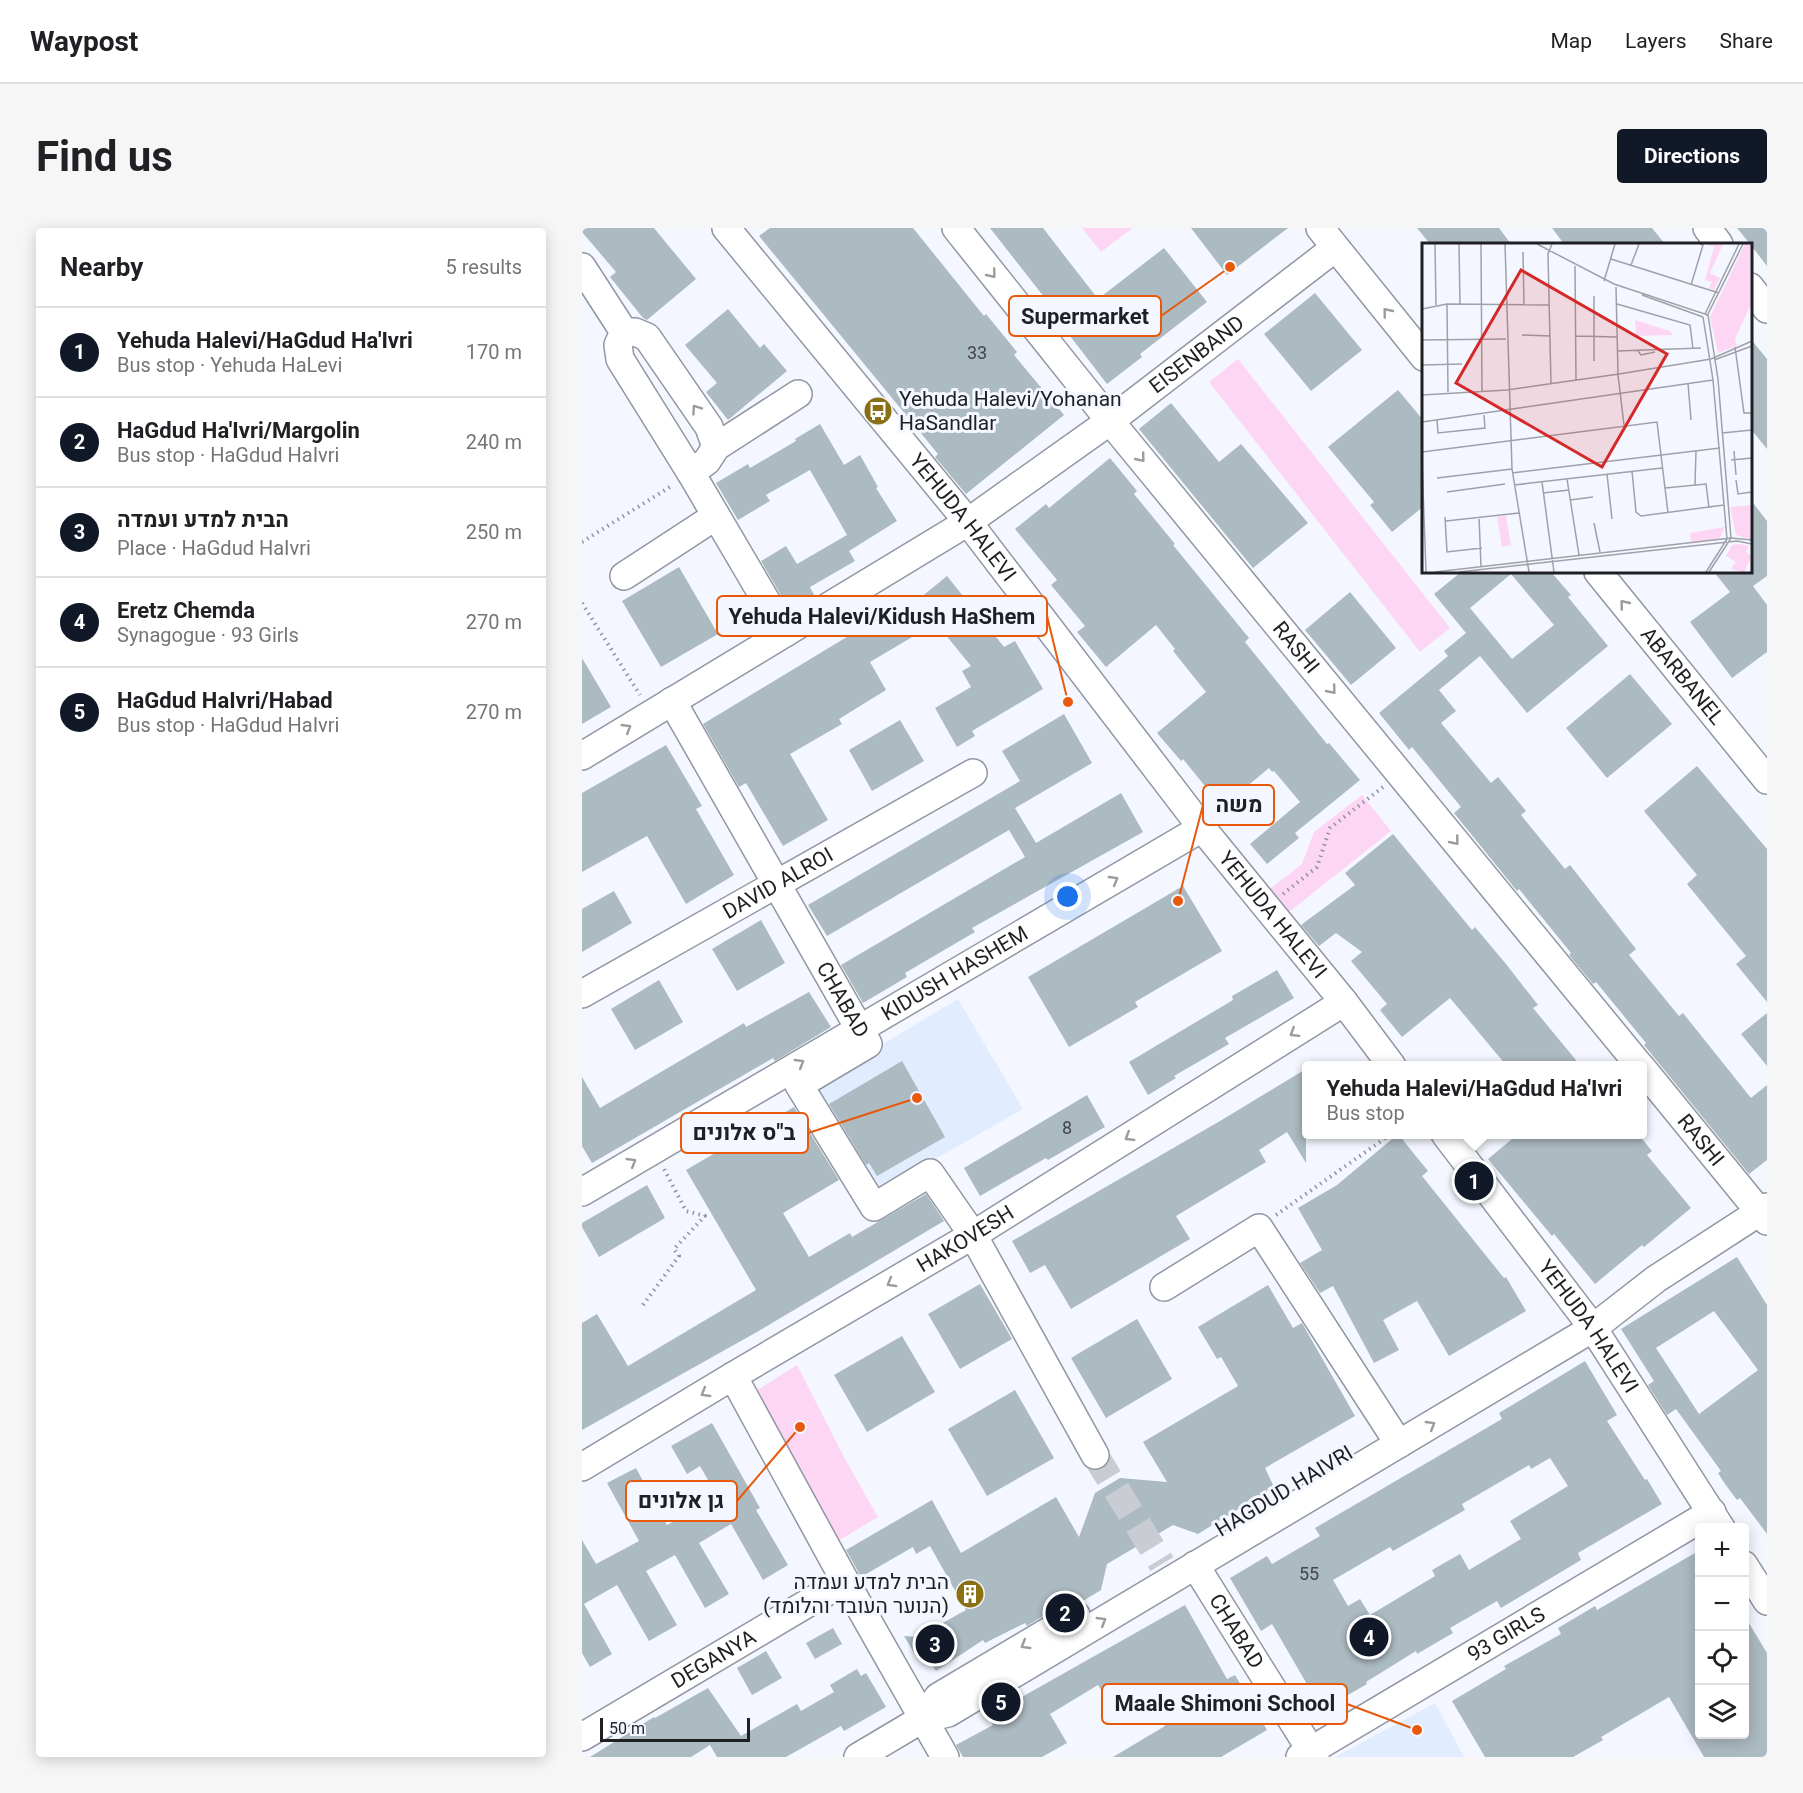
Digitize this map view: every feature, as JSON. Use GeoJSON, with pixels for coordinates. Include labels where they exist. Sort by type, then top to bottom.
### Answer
{"type":"FeatureCollection","features":[{"type":"Feature","properties":{"kind":"street","name":"YEHUDA HALEVI"},"geometry":{"type":"LineString","coordinates":[[726,228],[968,522],[1202,828],[1344,1002],[1389,1061]]}},
{"type":"Feature","properties":{"kind":"street","name":"RASHI"},"geometry":{"type":"LineString","coordinates":[[956,228],[1110,421],[1636,1061]]}},
{"type":"Feature","properties":{"kind":"street"},"geometry":{"type":"LineString","coordinates":[[1707,228],[1718,243]]}},
{"type":"Feature","properties":{"kind":"street","name":"EISENBAND"},"geometry":{"type":"LineString","coordinates":[[582,756],[968,522],[1110,421],[1328,238]]}},
{"type":"Feature","properties":{"kind":"street"},"geometry":{"type":"LineString","coordinates":[[1328,238],[1422,355]]}},
{"type":"Feature","properties":{"kind":"street"},"geometry":{"type":"LineString","coordinates":[[582,267],[624,332]]}},
{"type":"Feature","properties":{"kind":"street"},"geometry":{"type":"LineString","coordinates":[[1752,290],[1767,309]]}},
{"type":"Feature","properties":{"kind":"street"},"geometry":{"type":"LineString","coordinates":[[624,332],[635,332],[647,337],[709,427],[716,447]]}},
{"type":"Feature","properties":{"kind":"street"},"geometry":{"type":"LineString","coordinates":[[624,332],[618,345],[620,359],[691,473],[785,633]]}},
{"type":"Feature","properties":{"kind":"street"},"geometry":{"type":"LineString","coordinates":[[691,473],[707,461],[716,447],[798,394]]}},
{"type":"Feature","properties":{"kind":"street"},"geometry":{"type":"LineString","coordinates":[[624,576],[716,516]]}},
{"type":"Feature","properties":{"kind":"street","name":"ABARBANEL"},"geometry":{"type":"LineString","coordinates":[[1599,573],[1767,780]]}},
{"type":"Feature","properties":{"kind":"street","name":"CHABAD"},"geometry":{"type":"LineString","coordinates":[[662,707],[777,884],[868,1044],[799,1085],[874,1207],[930,1173],[973,1235],[1095,1455]]}},
{"type":"Feature","properties":{"kind":"street","name":"DAVID ALROI"},"geometry":{"type":"LineString","coordinates":[[582,994],[973,773]]}},
{"type":"Feature","properties":{"kind":"street","name":"KIDUSH HASHEM"},"geometry":{"type":"LineString","coordinates":[[582,1192],[1202,828]]}},
{"type":"Feature","properties":{"kind":"street","name":"HAKOVESH"},"geometry":{"type":"LineString","coordinates":[[582,1467],[973,1235],[1344,1002]]}},
{"type":"Feature","properties":{"kind":"street","name":"RASHI"},"geometry":{"type":"LineString","coordinates":[[1647,1074],[1765,1213]]}},
{"type":"Feature","properties":{"kind":"street","name":"YEHUDA HALEVI"},"geometry":{"type":"LineString","coordinates":[[1449,1139],[1587,1321],[1717,1520]]}},
{"type":"Feature","properties":{"kind":"street","name":"HAGDUD HAIVRI"},"geometry":{"type":"LineString","coordinates":[[922,1719],[938,1697],[1394,1436],[1765,1213]]}},
{"type":"Feature","properties":{"kind":"street"},"geometry":{"type":"LineString","coordinates":[[1164,1287],[1258,1228],[1394,1436]]}},
{"type":"Feature","properties":{"kind":"street"},"geometry":{"type":"LineString","coordinates":[[733,1376],[845,1581],[945,1757]]}},
{"type":"Feature","properties":{"kind":"street","name":"HAGDUD HAIVRI"},"geometry":{"type":"LineString","coordinates":[[858,1757],[922,1719],[948,1713],[1195,1565],[1394,1436]]}},
{"type":"Feature","properties":{"kind":"street","name":"93 GIRLS"},"geometry":{"type":"LineString","coordinates":[[1309,1755],[1717,1520]]}},
{"type":"Feature","properties":{"kind":"street","name":"CHABAD"},"geometry":{"type":"LineString","coordinates":[[1195,1565],[1309,1755]]}},
{"type":"Feature","properties":{"kind":"street"},"geometry":{"type":"LineString","coordinates":[[1749,1573],[1767,1601]]}},
{"type":"Feature","properties":{"kind":"street","name":"DEGANYA"},"geometry":{"type":"LineString","coordinates":[[582,1737],[845,1581]]}},
{"type":"Feature","properties":{"kind":"path"},"geometry":{"type":"LineString","coordinates":[[582,542],[691,473]]}},
{"type":"Feature","properties":{"kind":"path"},"geometry":{"type":"LineString","coordinates":[[582,603],[662,707]]}},
{"type":"Feature","properties":{"kind":"path"},"geometry":{"type":"LineString","coordinates":[[1266,908],[1317,867],[1330,828],[1400,773]]}},
{"type":"Feature","properties":{"kind":"path"},"geometry":{"type":"LineString","coordinates":[[1258,1228],[1384,1139]]}},
{"type":"Feature","properties":{"kind":"path"},"geometry":{"type":"LineString","coordinates":[[643,1305],[679,1256],[674,1249],[705,1216],[686,1212],[654,1149]]}},
{"type":"Feature","properties":{"kind":"shaded area"},"geometry":{"type":"Polygon","coordinates":[[[1082,228],[1133,228],[1101,252],[1082,228]]]}},
{"type":"Feature","properties":{"kind":"shaded area"},"geometry":{"type":"Polygon","coordinates":[[[1238,359],[1450,628],[1420,652],[1209,382],[1238,359]]]}},
{"type":"Feature","properties":{"kind":"shaded area"},"geometry":{"type":"Polygon","coordinates":[[[1362,795],[1391,831],[1284,916],[1265,893],[1302,864],[1314,832],[1362,795]]]}},
{"type":"Feature","properties":{"kind":"shaded area"},"geometry":{"type":"Polygon","coordinates":[[[958,999],[1023,1109],[878,1192],[811,1087],[958,999]]]}},
{"type":"Feature","properties":{"kind":"shaded area"},"geometry":{"type":"Polygon","coordinates":[[[797,1365],[845,1459],[878,1517],[838,1541],[751,1394],[797,1365]]]}},
{"type":"Feature","properties":{"kind":"shaded area"},"geometry":{"type":"Polygon","coordinates":[[[1435,1703],[1464,1757],[1335,1757],[1435,1703]]]}},
{"type":"Feature","properties":{"kind":"building"},"geometry":{"type":"Polygon","coordinates":[[[582,228],[654,228],[696,279],[647,320],[610,277],[616,272],[582,232],[582,228]]]}},
{"type":"Feature","properties":{"kind":"building"},"geometry":{"type":"Polygon","coordinates":[[[770,228],[913,228],[984,316],[986,314],[1017,352],[1014,355],[1064,415],[966,494],[935,457],[938,454],[759,236],[770,228]]]}},
{"type":"Feature","properties":{"kind":"building"},"geometry":{"type":"Polygon","coordinates":[[[990,228],[1043,228],[1098,299],[1164,248],[1207,302],[1140,354],[1142,357],[1107,384],[1067,332],[1070,330],[990,228]]]}},
{"type":"Feature","properties":{"kind":"building"},"geometry":{"type":"Polygon","coordinates":[[[1191,228],[1288,228],[1227,275],[1191,228]]]}},
{"type":"Feature","properties":{"kind":"building"},"geometry":{"type":"Polygon","coordinates":[[[1417,228],[1499,228],[1510,243],[1429,243],[1417,228]]]}},
{"type":"Feature","properties":{"kind":"building"},"geometry":{"type":"Polygon","coordinates":[[[1552,228],[1652,228],[1664,243],[1563,243],[1552,228]]]}},
{"type":"Feature","properties":{"kind":"building"},"geometry":{"type":"Polygon","coordinates":[[[1737,228],[1767,228],[1767,266],[1752,247],[1752,243],[1749,243],[1737,228]]]}},
{"type":"Feature","properties":{"kind":"building"},"geometry":{"type":"Polygon","coordinates":[[[1315,293],[1362,350],[1311,391],[1264,334],[1315,293]]]}},
{"type":"Feature","properties":{"kind":"building"},"geometry":{"type":"Polygon","coordinates":[[[728,309],[760,348],[764,344],[787,371],[728,420],[706,392],[717,383],[685,345],[728,309]]]}},
{"type":"Feature","properties":{"kind":"building"},"geometry":{"type":"Polygon","coordinates":[[[1752,340],[1767,359],[1767,449],[1752,430],[1752,340]]]}},
{"type":"Feature","properties":{"kind":"building"},"geometry":{"type":"Polygon","coordinates":[[[1398,390],[1422,419],[1422,508],[1392,532],[1370,505],[1374,502],[1328,447],[1398,390]]]}},
{"type":"Feature","properties":{"kind":"building"},"geometry":{"type":"Polygon","coordinates":[[[1171,403],[1219,462],[1241,444],[1308,523],[1253,568],[1139,429],[1171,403]]]}},
{"type":"Feature","properties":{"kind":"building"},"geometry":{"type":"Polygon","coordinates":[[[820,424],[844,465],[860,455],[878,487],[876,488],[897,521],[849,551],[855,561],[810,587],[814,595],[789,609],[761,561],[786,546],[797,564],[847,535],[810,470],[766,495],[770,501],[738,520],[716,483],[748,464],[750,468],[820,424]]]}},
{"type":"Feature","properties":{"kind":"building"},"geometry":{"type":"Polygon","coordinates":[[[1110,458],[1137,491],[1134,494],[1175,544],[1173,545],[1249,638],[1245,642],[1327,744],[1329,743],[1360,780],[1295,833],[1299,838],[1267,864],[1250,844],[1300,802],[1269,768],[1222,807],[1183,759],[1181,761],[1157,733],[1206,692],[1173,651],[1175,649],[1156,625],[1106,667],[1077,632],[1085,626],[1051,585],[1057,580],[1015,529],[1046,504],[1049,508],[1110,458]]]}},
{"type":"Feature","properties":{"kind":"building"},"geometry":{"type":"Polygon","coordinates":[[[1752,502],[1767,521],[1767,576],[1753,586],[1767,605],[1767,652],[1732,678],[1690,622],[1730,592],[1715,573],[1752,573],[1752,502]]]}},
{"type":"Feature","properties":{"kind":"building"},"geometry":{"type":"Polygon","coordinates":[[[679,567],[718,634],[661,667],[622,601],[679,567]]]}},
{"type":"Feature","properties":{"kind":"building"},"geometry":{"type":"Polygon","coordinates":[[[1460,573],[1552,573],[1571,595],[1568,597],[1608,646],[1527,713],[1480,656],[1439,690],[1456,711],[1441,723],[1491,783],[1498,777],[1526,811],[1521,815],[1565,869],[1570,865],[1636,949],[1629,955],[1679,1016],[1683,1013],[1751,1098],[1767,1085],[1767,1160],[1749,1174],[1644,1045],[1646,1043],[1596,982],[1593,984],[1519,889],[1517,891],[1454,813],[1461,807],[1412,747],[1409,750],[1379,713],[1448,656],[1444,651],[1466,633],[1434,594],[1460,573]],[[1511,574],[1470,608],[1512,659],[1554,625],[1511,574]]]}},
{"type":"Feature","properties":{"kind":"building"},"geometry":{"type":"Polygon","coordinates":[[[947,576],[1004,647],[1015,641],[1043,689],[972,731],[975,736],[957,747],[935,708],[971,687],[962,671],[971,666],[936,623],[870,662],[886,690],[839,719],[842,724],[790,754],[828,820],[783,846],[746,783],[739,787],[703,724],[865,626],[862,621],[896,601],[903,612],[947,576]]]}},
{"type":"Feature","properties":{"kind":"building"},"geometry":{"type":"Polygon","coordinates":[[[1350,592],[1396,648],[1351,685],[1305,630],[1350,592]]]}},
{"type":"Feature","properties":{"kind":"building"},"geometry":{"type":"Polygon","coordinates":[[[582,658],[611,707],[582,724],[582,658]]]}},
{"type":"Feature","properties":{"kind":"building"},"geometry":{"type":"Polygon","coordinates":[[[1630,674],[1672,724],[1607,778],[1566,728],[1630,674]]]}},
{"type":"Feature","properties":{"kind":"building"},"geometry":{"type":"Polygon","coordinates":[[[1064,714],[1092,763],[1015,808],[1036,843],[1121,793],[1143,832],[972,928],[975,932],[905,973],[907,977],[863,1003],[841,965],[1025,857],[1009,830],[827,936],[808,905],[1020,781],[1002,751],[1064,714]]]}},
{"type":"Feature","properties":{"kind":"building"},"geometry":{"type":"Polygon","coordinates":[[[900,720],[924,761],[872,791],[849,750],[900,720]]]}},
{"type":"Feature","properties":{"kind":"building"},"geometry":{"type":"Polygon","coordinates":[[[666,745],[702,806],[696,809],[734,875],[686,904],[647,836],[582,872],[582,793],[666,745]]]}},
{"type":"Feature","properties":{"kind":"building"},"geometry":{"type":"Polygon","coordinates":[[[1697,766],[1767,849],[1767,1002],[1736,964],[1746,956],[1687,884],[1697,875],[1644,811],[1697,766]]]}},
{"type":"Feature","properties":{"kind":"building"},"geometry":{"type":"Polygon","coordinates":[[[1393,834],[1472,930],[1475,927],[1506,964],[1538,1005],[1533,1008],[1577,1061],[1503,1061],[1450,998],[1402,1037],[1380,1010],[1387,1004],[1351,961],[1362,952],[1336,933],[1319,946],[1301,925],[1355,885],[1345,873],[1393,834]]]}},
{"type":"Feature","properties":{"kind":"building"},"geometry":{"type":"Polygon","coordinates":[[[1183,886],[1222,951],[1135,1002],[1138,1007],[1069,1047],[1028,977],[1183,886]]]}},
{"type":"Feature","properties":{"kind":"building"},"geometry":{"type":"Polygon","coordinates":[[[614,891],[632,923],[582,952],[582,909],[614,891]]]}},
{"type":"Feature","properties":{"kind":"building"},"geometry":{"type":"Polygon","coordinates":[[[761,920],[785,963],[737,991],[712,949],[761,920]]]}},
{"type":"Feature","properties":{"kind":"building"},"geometry":{"type":"Polygon","coordinates":[[[1277,970],[1294,998],[1225,1038],[1229,1044],[1174,1076],[1176,1078],[1148,1095],[1129,1062],[1233,1000],[1232,996],[1277,970]]]}},
{"type":"Feature","properties":{"kind":"building"},"geometry":{"type":"Polygon","coordinates":[[[659,980],[683,1022],[635,1050],[611,1009],[659,980]]]}},
{"type":"Feature","properties":{"kind":"building"},"geometry":{"type":"Polygon","coordinates":[[[809,992],[831,1027],[775,1061],[773,1058],[592,1163],[582,1146],[582,1077],[600,1108],[744,1023],[746,1027],[809,992]]]}},
{"type":"Feature","properties":{"kind":"building"},"geometry":{"type":"Polygon","coordinates":[[[1767,1013],[1767,1066],[1741,1034],[1767,1013]]]}},
{"type":"Feature","properties":{"kind":"building"},"geometry":{"type":"Polygon","coordinates":[[[902,1061],[945,1137],[877,1176],[869,1163],[866,1165],[829,1104],[902,1061]]]}},
{"type":"Feature","properties":{"kind":"building"},"geometry":{"type":"Polygon","coordinates":[[[1302,1071],[1302,1139],[1306,1139],[1306,1163],[1287,1132],[1259,1150],[1266,1162],[1176,1216],[1190,1239],[1071,1309],[1045,1265],[1030,1273],[1012,1241],[1302,1071]]]}},
{"type":"Feature","properties":{"kind":"building"},"geometry":{"type":"Polygon","coordinates":[[[1087,1095],[1105,1127],[980,1196],[964,1168],[1087,1095]]]}},
{"type":"Feature","properties":{"kind":"building"},"geometry":{"type":"Polygon","coordinates":[[[794,1107],[839,1180],[783,1213],[809,1257],[850,1233],[852,1237],[926,1194],[944,1221],[757,1332],[582,1430],[582,1323],[597,1314],[628,1366],[756,1290],[686,1170],[794,1107]]]}},
{"type":"Feature","properties":{"kind":"building"},"geometry":{"type":"Polygon","coordinates":[[[1392,1139],[1402,1139],[1428,1171],[1422,1176],[1504,1278],[1506,1277],[1526,1311],[1449,1356],[1417,1301],[1383,1320],[1399,1350],[1374,1363],[1333,1286],[1320,1293],[1300,1263],[1322,1250],[1298,1208],[1337,1185],[1392,1139]]]}},
{"type":"Feature","properties":{"kind":"building"},"geometry":{"type":"Polygon","coordinates":[[[1512,1139],[1642,1139],[1652,1151],[1647,1155],[1691,1208],[1595,1284],[1488,1159],[1512,1139]]]}},
{"type":"Feature","properties":{"kind":"building"},"geometry":{"type":"Polygon","coordinates":[[[647,1185],[665,1218],[599,1257],[582,1223],[647,1185]]]}},
{"type":"Feature","properties":{"kind":"building"},"geometry":{"type":"Polygon","coordinates":[[[1737,1257],[1767,1305],[1767,1534],[1740,1498],[1737,1500],[1725,1484],[1718,1473],[1721,1471],[1676,1409],[1667,1415],[1648,1385],[1654,1381],[1621,1329],[1737,1257]],[[1714,1311],[1656,1348],[1699,1414],[1758,1370],[1714,1311]]]}},
{"type":"Feature","properties":{"kind":"building"},"geometry":{"type":"Polygon","coordinates":[[[980,1284],[1012,1339],[960,1369],[928,1314],[980,1284]]]}},
{"type":"Feature","properties":{"kind":"building"},"geometry":{"type":"Polygon","coordinates":[[[1268,1285],[1293,1328],[1302,1323],[1355,1416],[1265,1468],[1274,1487],[1198,1534],[1173,1525],[1107,1564],[1101,1590],[1083,1601],[1076,1599],[1068,1601],[1027,1626],[1025,1623],[985,1643],[983,1640],[936,1671],[924,1652],[916,1656],[904,1636],[917,1637],[966,1610],[930,1546],[916,1554],[913,1547],[861,1577],[846,1550],[932,1500],[961,1553],[1056,1497],[1079,1537],[1095,1493],[1120,1478],[1167,1482],[1143,1442],[1238,1386],[1221,1357],[1217,1359],[1198,1327],[1268,1285]]]}},
{"type":"Feature","properties":{"kind":"building"},"geometry":{"type":"Polygon","coordinates":[[[1137,1319],[1172,1379],[1106,1418],[1071,1358],[1137,1319]]]}},
{"type":"Feature","properties":{"kind":"building"},"geometry":{"type":"Polygon","coordinates":[[[902,1336],[935,1392],[867,1432],[834,1375],[902,1336]]]}},
{"type":"Feature","properties":{"kind":"building"},"geometry":{"type":"Polygon","coordinates":[[[1585,1361],[1617,1415],[1607,1421],[1662,1504],[1578,1553],[1581,1560],[1501,1608],[1497,1601],[1450,1628],[1453,1633],[1417,1654],[1416,1651],[1366,1682],[1367,1684],[1322,1710],[1272,1624],[1261,1631],[1230,1578],[1267,1556],[1272,1564],[1320,1536],[1315,1528],[1502,1419],[1499,1413],[1585,1361]],[[1550,1458],[1531,1469],[1529,1465],[1462,1504],[1465,1510],[1393,1551],[1390,1547],[1333,1580],[1348,1606],[1360,1599],[1370,1615],[1435,1576],[1432,1570],[1460,1554],[1469,1570],[1521,1539],[1510,1521],[1568,1486],[1550,1458]]]}},
{"type":"Feature","properties":{"kind":"building"},"geometry":{"type":"Polygon","coordinates":[[[1015,1390],[1054,1458],[987,1496],[948,1429],[1015,1390]]]}},
{"type":"Feature","properties":{"kind":"building"},"geometry":{"type":"Polygon","coordinates":[[[712,1423],[760,1508],[756,1510],[788,1565],[763,1580],[731,1524],[699,1543],[729,1594],[705,1608],[675,1555],[646,1571],[677,1625],[649,1641],[617,1585],[584,1604],[612,1654],[590,1667],[582,1653],[582,1540],[596,1564],[639,1541],[607,1483],[636,1468],[667,1525],[704,1505],[717,1496],[700,1466],[687,1474],[671,1446],[712,1423]]]}},
{"type":"Feature","properties":{"kind":"building"},"geometry":{"type":"Polygon","coordinates":[[[1695,1553],[1695,1739],[1749,1739],[1749,1623],[1767,1653],[1767,1757],[1704,1757],[1669,1697],[1601,1737],[1603,1740],[1573,1757],[1485,1757],[1452,1701],[1506,1669],[1504,1666],[1561,1634],[1558,1628],[1595,1606],[1597,1610],[1695,1553]]]}},
{"type":"Feature","properties":{"kind":"building"},"geometry":{"type":"Polygon","coordinates":[[[1185,1605],[1227,1679],[1235,1675],[1267,1730],[1221,1757],[1113,1757],[1165,1726],[1150,1700],[1118,1718],[1098,1685],[1050,1714],[1067,1743],[1042,1757],[963,1757],[956,1745],[993,1725],[988,1716],[1185,1605]]]}},
{"type":"Feature","properties":{"kind":"building"},"geometry":{"type":"Polygon","coordinates":[[[833,1628],[842,1644],[815,1659],[806,1643],[833,1628]]]}},
{"type":"Feature","properties":{"kind":"building"},"geometry":{"type":"Polygon","coordinates":[[[766,1651],[782,1678],[752,1695],[737,1668],[766,1651]]]}},
{"type":"Feature","properties":{"kind":"building"},"geometry":{"type":"Polygon","coordinates":[[[857,1669],[861,1676],[866,1673],[886,1707],[844,1731],[841,1726],[786,1757],[717,1757],[710,1745],[691,1757],[590,1757],[654,1717],[708,1688],[741,1736],[797,1704],[801,1711],[834,1692],[830,1685],[857,1669]]]}},
{"type":"Feature","properties":{"kind":"tunnel"},"geometry":{"type":"LineString","coordinates":[[1095,1455],[1162,1564]]}},
{"type":"Feature","properties":{"kind":"place","name":"Supermarket"},"geometry":{"type":"Point","coordinates":[1230,267]}},
{"type":"Feature","properties":{"kind":"place","name":"Yehuda Halevi/Yohanan HaSandlar"},"geometry":{"type":"Point","coordinates":[878,411]}},
{"type":"Feature","properties":{"kind":"place","name":"Yehuda Halevi/Kidush HaShem"},"geometry":{"type":"Point","coordinates":[1068,702]}},
{"type":"Feature","properties":{"kind":"place","name":"משה"},"geometry":{"type":"Point","coordinates":[1178,901]}},
{"type":"Feature","properties":{"kind":"place","name":"ב\"ס אלונים"},"geometry":{"type":"Point","coordinates":[917,1098]}},
{"type":"Feature","properties":{"kind":"place","name":"Yehuda Halevi/HaGdud Ha'Ivri"},"geometry":{"type":"Point","coordinates":[1474,1181]}},
{"type":"Feature","properties":{"kind":"place","name":"גן אלונים"},"geometry":{"type":"Point","coordinates":[800,1427]}},
{"type":"Feature","properties":{"kind":"place","name":"הבית למדע ועמדה (הנוער העובד והלומד)"},"geometry":{"type":"Point","coordinates":[970,1594]}},
{"type":"Feature","properties":{"kind":"place","name":"HaGdud Ha'Ivri/Margolin"},"geometry":{"type":"Point","coordinates":[1065,1613]}},
{"type":"Feature","properties":{"kind":"place","name":"Eretz Chemda"},"geometry":{"type":"Point","coordinates":[1369,1637]}},
{"type":"Feature","properties":{"kind":"place","name":"הבית למדע ועמדה"},"geometry":{"type":"Point","coordinates":[935,1644]}},
{"type":"Feature","properties":{"kind":"place","name":"HaGdud HaIvri/Habad"},"geometry":{"type":"Point","coordinates":[1001,1702]}},
{"type":"Feature","properties":{"kind":"place","name":"Maale Shimoni School"},"geometry":{"type":"Point","coordinates":[1417,1730]}}]}
